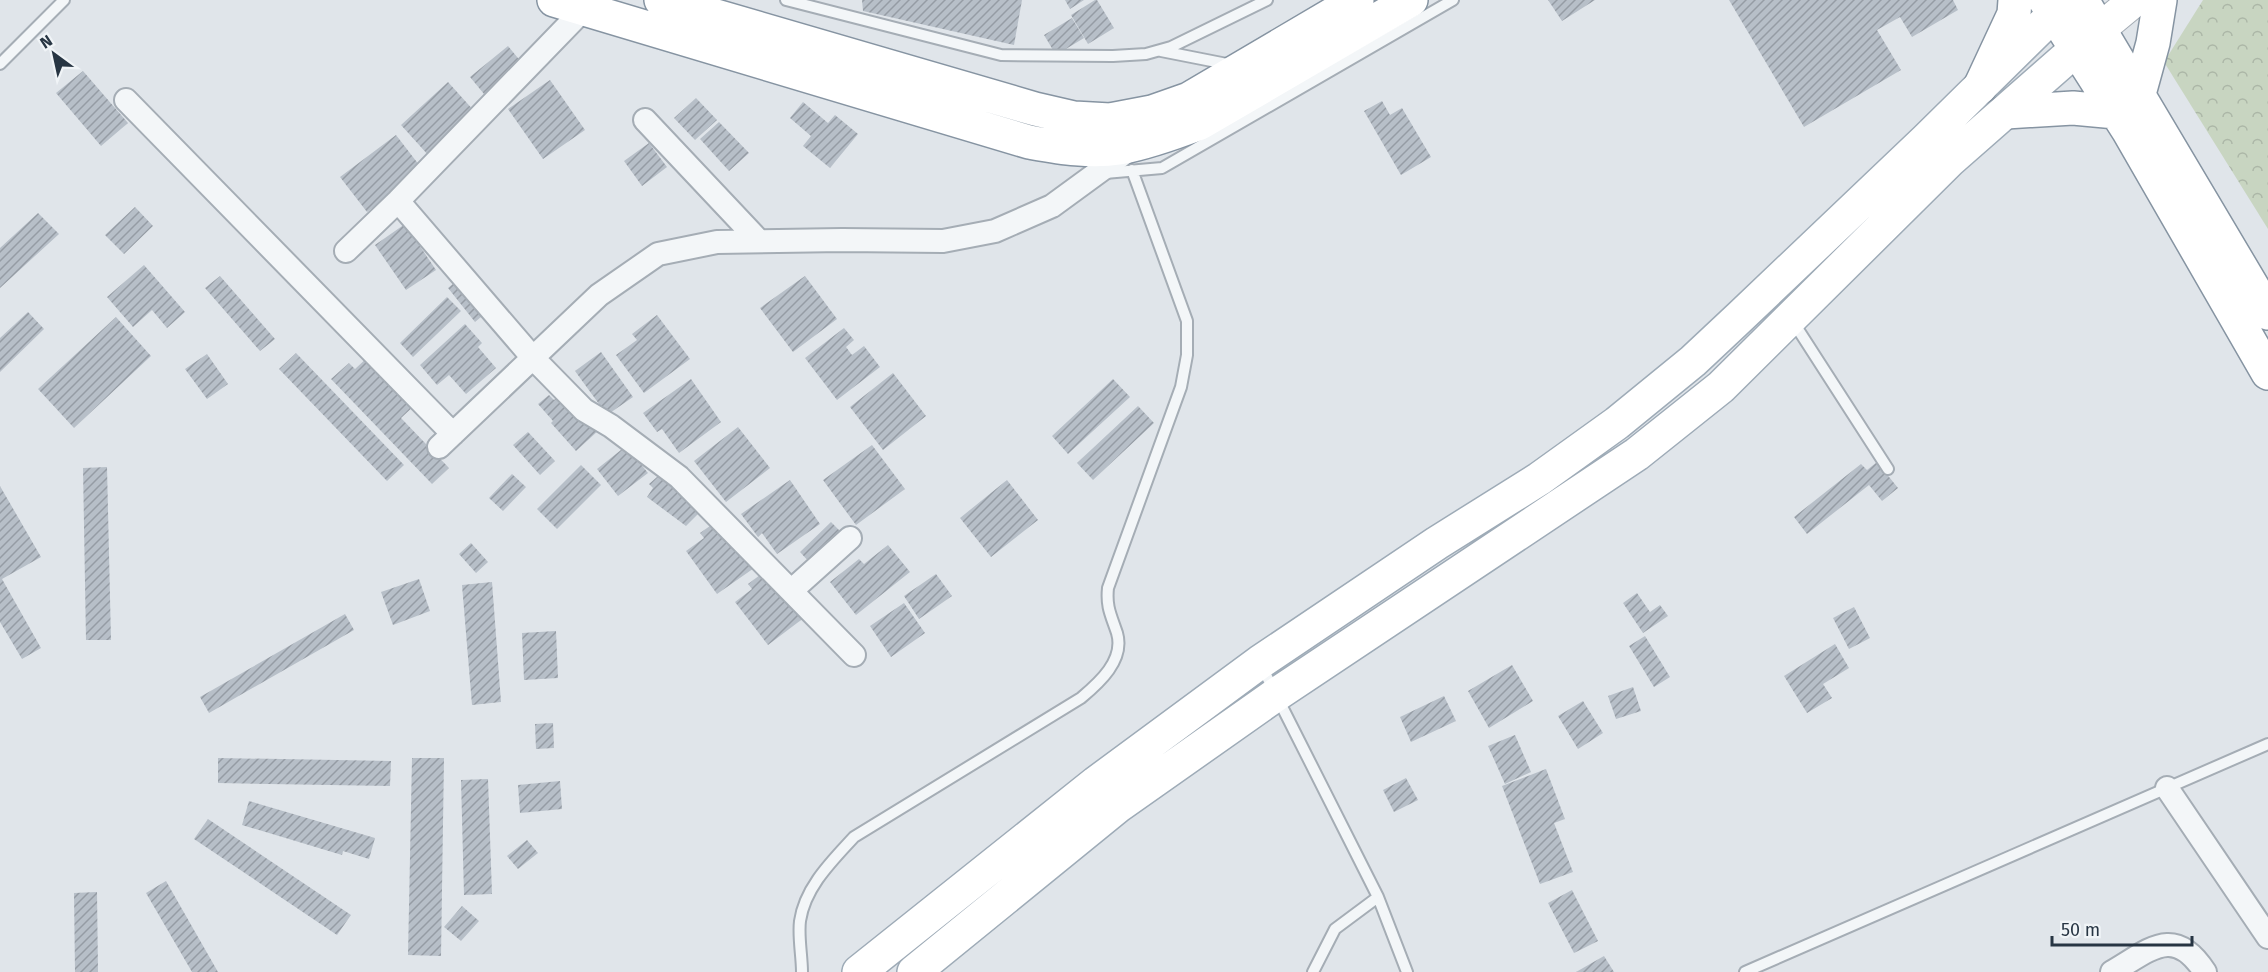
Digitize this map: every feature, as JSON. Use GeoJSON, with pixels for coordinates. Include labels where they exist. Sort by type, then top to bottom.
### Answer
{"type":"FeatureCollection","features":[{"type":"Feature","properties":{"kind":"main road"},"geometry":{"type":"LineString","coordinates":[[676,2],[1035,109],[1074,118],[1110,120],[1152,112],[1189,99],[1357,0]]}},
{"type":"Feature","properties":{"kind":"main road"},"geometry":{"type":"LineString","coordinates":[[569,4],[1029,142],[1066,148],[1117,148],[1135,157],[1167,136],[1200,123],[1411,0]]}},
{"type":"Feature","properties":{"kind":"main road"},"geometry":{"type":"LineString","coordinates":[[1980,87],[2014,14],[2015,0]]}},
{"type":"Feature","properties":{"kind":"main road"},"geometry":{"type":"LineString","coordinates":[[2082,0],[2100,28],[2127,103],[2268,373]]}},
{"type":"Feature","properties":{"kind":"main road"},"geometry":{"type":"LineString","coordinates":[[2127,103],[2153,43],[2160,0]]}},
{"type":"Feature","properties":{"kind":"main road"},"geometry":{"type":"LineString","coordinates":[[859,972],[1096,783],[1260,662],[1437,543],[1539,478],[1617,423],[1693,361],[1980,87],[2057,5],[2074,49],[2127,103],[2268,313]]}},
{"type":"Feature","properties":{"kind":"main road"},"geometry":{"type":"LineString","coordinates":[[921,966],[1118,806],[1277,694],[1638,454],[1721,387],[1950,160],[2100,28]]}},
{"type":"Feature","properties":{"kind":"main road"},"geometry":{"type":"LineString","coordinates":[[2006,112],[2127,103]]}},
{"type":"Feature","properties":{"kind":"street"},"geometry":{"type":"LineString","coordinates":[[2100,28],[2135,0]]}},
{"type":"Feature","properties":{"kind":"street"},"geometry":{"type":"LineString","coordinates":[[346,250],[398,201],[569,4]]}},
{"type":"Feature","properties":{"kind":"street"},"geometry":{"type":"LineString","coordinates":[[126,100],[446,441],[599,295],[658,254],[717,242],[943,241],[995,231],[1052,206],[1096,174],[1135,157],[1152,112]]}},
{"type":"Feature","properties":{"kind":"street"},"geometry":{"type":"LineString","coordinates":[[645,120],[759,241]]}},
{"type":"Feature","properties":{"kind":"street"},"geometry":{"type":"LineString","coordinates":[[398,201],[533,358],[584,410],[611,426],[679,477],[854,655]]}},
{"type":"Feature","properties":{"kind":"street"},"geometry":{"type":"LineString","coordinates":[[791,591],[850,538]]}},
{"type":"Feature","properties":{"kind":"street"},"geometry":{"type":"LineString","coordinates":[[2167,788],[2268,937]]}},
{"type":"Feature","properties":{"kind":"street"},"geometry":{"type":"LineString","coordinates":[[2112,972],[2152,948],[2167,943],[2181,947],[2195,958],[2205,972]]}},
{"type":"Feature","properties":{"kind":"lane"},"geometry":{"type":"LineString","coordinates":[[0,64],[64,0]]}},
{"type":"Feature","properties":{"kind":"lane"},"geometry":{"type":"LineString","coordinates":[[786,0],[1001,55],[1113,56],[1146,54],[1171,47],[1268,0]]}},
{"type":"Feature","properties":{"kind":"lane"},"geometry":{"type":"LineString","coordinates":[[1135,157],[1162,168],[1453,0]]}},
{"type":"Feature","properties":{"kind":"lane"},"geometry":{"type":"LineString","coordinates":[[1158,50],[1244,67]]}},
{"type":"Feature","properties":{"kind":"lane"},"geometry":{"type":"LineString","coordinates":[[802,972],[800,922],[805,901],[825,868],[854,837],[1081,698],[1100,682],[1112,665],[1118,636],[1106,604],[1108,588],[1181,387],[1187,355],[1187,321],[1135,157]]}},
{"type":"Feature","properties":{"kind":"lane"},"geometry":{"type":"LineString","coordinates":[[1791,319],[1888,469]]}},
{"type":"Feature","properties":{"kind":"lane"},"geometry":{"type":"LineString","coordinates":[[1260,662],[1378,897],[1407,972]]}},
{"type":"Feature","properties":{"kind":"lane"},"geometry":{"type":"LineString","coordinates":[[1745,972],[2268,744]]}},
{"type":"Feature","properties":{"kind":"lane"},"geometry":{"type":"LineString","coordinates":[[1313,972],[1335,929],[1378,897]]}},
{"type":"Feature","properties":{"kind":"green space"},"geometry":{"type":"Polygon","coordinates":[[[2203,0],[2268,0],[2268,229],[2164,62],[2203,0]]]}},
{"type":"Feature","properties":{"kind":"building"},"geometry":{"type":"Polygon","coordinates":[[[862,0],[1022,0],[1014,45],[863,11],[862,0]]]}},
{"type":"Feature","properties":{"kind":"building"},"geometry":{"type":"Polygon","coordinates":[[[1065,0],[1084,0],[1070,9],[1065,0]]]}},
{"type":"Feature","properties":{"kind":"building"},"geometry":{"type":"Polygon","coordinates":[[[1095,0],[1114,28],[1088,44],[1071,15],[1095,0]]]}},
{"type":"Feature","properties":{"kind":"building"},"geometry":{"type":"Polygon","coordinates":[[[1548,0],[1595,0],[1562,21],[1548,0]]]}},
{"type":"Feature","properties":{"kind":"building"},"geometry":{"type":"Polygon","coordinates":[[[1729,0],[1953,0],[1958,10],[1912,37],[1900,17],[1877,30],[1901,70],[1804,127],[1729,0]]]}},
{"type":"Feature","properties":{"kind":"building"},"geometry":{"type":"Polygon","coordinates":[[[1072,18],[1084,38],[1056,55],[1044,35],[1072,18]]]}},
{"type":"Feature","properties":{"kind":"building"},"geometry":{"type":"Polygon","coordinates":[[[508,46],[522,63],[484,94],[470,77],[508,46]]]}},
{"type":"Feature","properties":{"kind":"building"},"geometry":{"type":"Polygon","coordinates":[[[83,71],[128,123],[101,146],[56,93],[83,71]]]}},
{"type":"Feature","properties":{"kind":"building"},"geometry":{"type":"Polygon","coordinates":[[[550,80],[585,130],[543,159],[508,109],[550,80]]]}},
{"type":"Feature","properties":{"kind":"building"},"geometry":{"type":"Polygon","coordinates":[[[448,82],[476,113],[429,156],[401,125],[448,82]]]}},
{"type":"Feature","properties":{"kind":"building"},"geometry":{"type":"Polygon","coordinates":[[[696,98],[717,120],[695,140],[674,118],[696,98]]]}},
{"type":"Feature","properties":{"kind":"building"},"geometry":{"type":"Polygon","coordinates":[[[1382,101],[1390,115],[1402,108],[1431,157],[1401,175],[1364,111],[1382,101]]]}},
{"type":"Feature","properties":{"kind":"building"},"geometry":{"type":"Polygon","coordinates":[[[803,102],[828,123],[835,115],[858,134],[830,168],[803,146],[811,136],[790,118],[803,102]]]}},
{"type":"Feature","properties":{"kind":"building"},"geometry":{"type":"Polygon","coordinates":[[[719,122],[749,153],[729,171],[700,139],[719,122]]]}},
{"type":"Feature","properties":{"kind":"building"},"geometry":{"type":"Polygon","coordinates":[[[396,135],[423,170],[367,212],[340,177],[396,135]]]}},
{"type":"Feature","properties":{"kind":"building"},"geometry":{"type":"Polygon","coordinates":[[[649,143],[667,167],[642,186],[624,161],[649,143]]]}},
{"type":"Feature","properties":{"kind":"building"},"geometry":{"type":"Polygon","coordinates":[[[135,207],[153,226],[124,254],[105,235],[135,207]]]}},
{"type":"Feature","properties":{"kind":"building"},"geometry":{"type":"Polygon","coordinates":[[[38,213],[59,234],[0,288],[0,248],[38,213]]]}},
{"type":"Feature","properties":{"kind":"building"},"geometry":{"type":"Polygon","coordinates":[[[405,224],[436,270],[406,290],[375,245],[405,224]]]}},
{"type":"Feature","properties":{"kind":"building"},"geometry":{"type":"Polygon","coordinates":[[[144,265],[185,312],[167,328],[152,310],[133,327],[107,297],[144,265]]]}},
{"type":"Feature","properties":{"kind":"building"},"geometry":{"type":"Polygon","coordinates":[[[220,276],[275,339],[260,351],[205,288],[220,276]]]}},
{"type":"Feature","properties":{"kind":"building"},"geometry":{"type":"Polygon","coordinates":[[[805,276],[837,319],[793,352],[760,308],[805,276]]]}},
{"type":"Feature","properties":{"kind":"building"},"geometry":{"type":"Polygon","coordinates":[[[460,278],[487,312],[475,322],[448,288],[460,278]]]}},
{"type":"Feature","properties":{"kind":"building"},"geometry":{"type":"Polygon","coordinates":[[[447,297],[461,311],[413,357],[400,343],[447,297]]]}},
{"type":"Feature","properties":{"kind":"building"},"geometry":{"type":"Polygon","coordinates":[[[28,312],[44,329],[0,372],[0,338],[28,312]]]}},
{"type":"Feature","properties":{"kind":"building"},"geometry":{"type":"Polygon","coordinates":[[[657,315],[690,359],[644,393],[616,355],[637,340],[632,334],[657,315]]]}},
{"type":"Feature","properties":{"kind":"building"},"geometry":{"type":"Polygon","coordinates":[[[116,317],[151,356],[74,428],[38,389],[116,317]]]}},
{"type":"Feature","properties":{"kind":"building"},"geometry":{"type":"Polygon","coordinates":[[[465,324],[482,343],[478,347],[496,368],[466,394],[449,375],[437,385],[420,365],[465,324]]]}},
{"type":"Feature","properties":{"kind":"building"},"geometry":{"type":"Polygon","coordinates":[[[844,328],[854,340],[846,347],[852,355],[864,346],[880,367],[837,400],[805,358],[844,328]]]}},
{"type":"Feature","properties":{"kind":"building"},"geometry":{"type":"Polygon","coordinates":[[[601,352],[633,397],[607,415],[575,371],[601,352]]]}},
{"type":"Feature","properties":{"kind":"building"},"geometry":{"type":"Polygon","coordinates":[[[296,353],[404,465],[387,481],[279,369],[296,353]]]}},
{"type":"Feature","properties":{"kind":"building"},"geometry":{"type":"Polygon","coordinates":[[[207,354],[228,384],[207,399],[185,369],[207,354]]]}},
{"type":"Feature","properties":{"kind":"building"},"geometry":{"type":"Polygon","coordinates":[[[369,356],[416,404],[401,418],[449,468],[432,484],[331,379],[349,363],[355,369],[369,356]]]}},
{"type":"Feature","properties":{"kind":"building"},"geometry":{"type":"Polygon","coordinates":[[[893,373],[926,416],[883,450],[850,407],[893,373]]]}},
{"type":"Feature","properties":{"kind":"building"},"geometry":{"type":"Polygon","coordinates":[[[691,379],[721,422],[679,453],[662,429],[657,432],[643,413],[691,379]]]}},
{"type":"Feature","properties":{"kind":"building"},"geometry":{"type":"Polygon","coordinates":[[[1113,379],[1130,397],[1068,454],[1052,436],[1113,379]]]}},
{"type":"Feature","properties":{"kind":"building"},"geometry":{"type":"Polygon","coordinates":[[[564,391],[599,430],[576,451],[551,423],[553,421],[538,404],[549,395],[554,400],[564,391]]]}},
{"type":"Feature","properties":{"kind":"building"},"geometry":{"type":"Polygon","coordinates":[[[1138,406],[1154,423],[1093,480],[1077,463],[1138,406]]]}},
{"type":"Feature","properties":{"kind":"building"},"geometry":{"type":"Polygon","coordinates":[[[738,427],[770,468],[726,502],[694,461],[738,427]]]}},
{"type":"Feature","properties":{"kind":"building"},"geometry":{"type":"Polygon","coordinates":[[[528,432],[555,461],[540,475],[513,445],[528,432]]]}},
{"type":"Feature","properties":{"kind":"building"},"geometry":{"type":"Polygon","coordinates":[[[872,445],[905,489],[856,525],[823,480],[872,445]]]}},
{"type":"Feature","properties":{"kind":"building"},"geometry":{"type":"Polygon","coordinates":[[[626,446],[648,473],[618,496],[597,469],[626,446]]]}},
{"type":"Feature","properties":{"kind":"building"},"geometry":{"type":"Polygon","coordinates":[[[1877,462],[1898,488],[1882,501],[1869,485],[1807,534],[1794,517],[1861,464],[1867,470],[1877,462]]]}},
{"type":"Feature","properties":{"kind":"building"},"geometry":{"type":"Polygon","coordinates":[[[581,465],[601,485],[557,529],[537,509],[581,465]]]}},
{"type":"Feature","properties":{"kind":"building"},"geometry":{"type":"Polygon","coordinates":[[[107,467],[111,640],[86,640],[83,468],[107,467]]]}},
{"type":"Feature","properties":{"kind":"building"},"geometry":{"type":"Polygon","coordinates":[[[665,470],[704,508],[686,526],[647,497],[653,488],[649,484],[665,470]]]}},
{"type":"Feature","properties":{"kind":"building"},"geometry":{"type":"Polygon","coordinates":[[[512,474],[526,487],[503,511],[489,498],[512,474]]]}},
{"type":"Feature","properties":{"kind":"building"},"geometry":{"type":"Polygon","coordinates":[[[790,480],[820,524],[777,554],[762,533],[758,537],[741,514],[790,480]]]}},
{"type":"Feature","properties":{"kind":"building"},"geometry":{"type":"Polygon","coordinates":[[[1007,480],[1038,520],[991,557],[960,518],[1007,480]]]}},
{"type":"Feature","properties":{"kind":"building"},"geometry":{"type":"Polygon","coordinates":[[[0,486],[41,557],[2,579],[41,648],[22,659],[0,622],[0,486]]]}},
{"type":"Feature","properties":{"kind":"building"},"geometry":{"type":"Polygon","coordinates":[[[717,521],[757,566],[717,594],[686,551],[704,538],[700,533],[717,521]]]}},
{"type":"Feature","properties":{"kind":"building"},"geometry":{"type":"Polygon","coordinates":[[[831,522],[842,533],[810,563],[800,552],[831,522]]]}},
{"type":"Feature","properties":{"kind":"building"},"geometry":{"type":"Polygon","coordinates":[[[471,543],[488,562],[476,573],[459,554],[471,543]]]}},
{"type":"Feature","properties":{"kind":"building"},"geometry":{"type":"Polygon","coordinates":[[[888,545],[910,572],[856,615],[830,582],[859,559],[864,564],[888,545]]]}},
{"type":"Feature","properties":{"kind":"building"},"geometry":{"type":"Polygon","coordinates":[[[764,572],[788,605],[793,601],[805,617],[768,645],[735,602],[752,589],[748,584],[764,572]]]}},
{"type":"Feature","properties":{"kind":"building"},"geometry":{"type":"Polygon","coordinates":[[[936,574],[952,596],[919,619],[904,596],[936,574]]]}},
{"type":"Feature","properties":{"kind":"building"},"geometry":{"type":"Polygon","coordinates":[[[419,579],[430,611],[393,625],[381,592],[419,579]]]}},
{"type":"Feature","properties":{"kind":"building"},"geometry":{"type":"Polygon","coordinates":[[[492,582],[501,702],[472,705],[462,585],[492,582]]]}},
{"type":"Feature","properties":{"kind":"building"},"geometry":{"type":"Polygon","coordinates":[[[1637,593],[1650,612],[1660,605],[1668,616],[1643,633],[1623,603],[1637,593]]]}},
{"type":"Feature","properties":{"kind":"building"},"geometry":{"type":"Polygon","coordinates":[[[904,603],[925,633],[891,657],[870,626],[904,603]]]}},
{"type":"Feature","properties":{"kind":"building"},"geometry":{"type":"Polygon","coordinates":[[[1854,607],[1870,638],[1849,649],[1833,618],[1854,607]]]}},
{"type":"Feature","properties":{"kind":"building"},"geometry":{"type":"Polygon","coordinates":[[[345,614],[354,630],[209,713],[200,697],[345,614]]]}},
{"type":"Feature","properties":{"kind":"building"},"geometry":{"type":"Polygon","coordinates":[[[556,631],[558,678],[524,680],[522,633],[556,631]]]}},
{"type":"Feature","properties":{"kind":"building"},"geometry":{"type":"Polygon","coordinates":[[[1645,636],[1670,677],[1654,687],[1629,646],[1645,636]]]}},
{"type":"Feature","properties":{"kind":"building"},"geometry":{"type":"Polygon","coordinates":[[[1835,644],[1849,668],[1823,684],[1832,698],[1807,713],[1784,676],[1835,644]]]}},
{"type":"Feature","properties":{"kind":"building"},"geometry":{"type":"Polygon","coordinates":[[[1512,665],[1533,701],[1489,728],[1468,691],[1512,665]]]}},
{"type":"Feature","properties":{"kind":"building"},"geometry":{"type":"Polygon","coordinates":[[[1633,687],[1641,711],[1616,719],[1608,696],[1633,687]]]}},
{"type":"Feature","properties":{"kind":"building"},"geometry":{"type":"Polygon","coordinates":[[[1444,696],[1456,721],[1411,742],[1400,717],[1444,696]]]}},
{"type":"Feature","properties":{"kind":"building"},"geometry":{"type":"Polygon","coordinates":[[[1583,701],[1603,733],[1578,749],[1558,716],[1583,701]]]}},
{"type":"Feature","properties":{"kind":"building"},"geometry":{"type":"Polygon","coordinates":[[[553,723],[554,748],[536,749],[535,724],[553,723]]]}},
{"type":"Feature","properties":{"kind":"building"},"geometry":{"type":"Polygon","coordinates":[[[1515,735],[1531,772],[1505,784],[1488,746],[1515,735]]]}},
{"type":"Feature","properties":{"kind":"building"},"geometry":{"type":"Polygon","coordinates":[[[218,758],[391,761],[390,786],[218,783],[218,758]]]}},
{"type":"Feature","properties":{"kind":"building"},"geometry":{"type":"Polygon","coordinates":[[[412,758],[444,758],[441,956],[408,955],[412,758]]]}},
{"type":"Feature","properties":{"kind":"building"},"geometry":{"type":"Polygon","coordinates":[[[1546,769],[1565,819],[1554,823],[1573,872],[1540,884],[1502,786],[1546,769]]]}},
{"type":"Feature","properties":{"kind":"building"},"geometry":{"type":"Polygon","coordinates":[[[1406,778],[1418,800],[1394,812],[1383,790],[1406,778]]]}},
{"type":"Feature","properties":{"kind":"building"},"geometry":{"type":"Polygon","coordinates":[[[488,779],[492,894],[464,895],[461,780],[488,779]]]}},
{"type":"Feature","properties":{"kind":"building"},"geometry":{"type":"Polygon","coordinates":[[[560,781],[562,809],[520,813],[518,785],[560,781]]]}},
{"type":"Feature","properties":{"kind":"building"},"geometry":{"type":"Polygon","coordinates":[[[249,801],[375,838],[369,859],[343,851],[342,855],[242,825],[249,801]]]}},
{"type":"Feature","properties":{"kind":"building"},"geometry":{"type":"Polygon","coordinates":[[[208,819],[351,915],[337,935],[194,839],[208,819]]]}},
{"type":"Feature","properties":{"kind":"building"},"geometry":{"type":"Polygon","coordinates":[[[527,840],[538,853],[518,869],[507,856],[527,840]]]}},
{"type":"Feature","properties":{"kind":"building"},"geometry":{"type":"Polygon","coordinates":[[[166,881],[218,972],[192,972],[146,893],[166,881]]]}},
{"type":"Feature","properties":{"kind":"building"},"geometry":{"type":"Polygon","coordinates":[[[1572,890],[1598,941],[1574,953],[1548,903],[1572,890]]]}},
{"type":"Feature","properties":{"kind":"building"},"geometry":{"type":"Polygon","coordinates":[[[97,892],[98,972],[75,972],[74,893],[97,892]]]}},
{"type":"Feature","properties":{"kind":"building"},"geometry":{"type":"Polygon","coordinates":[[[462,906],[479,921],[461,941],[444,927],[462,906]]]}},
{"type":"Feature","properties":{"kind":"building"},"geometry":{"type":"Polygon","coordinates":[[[1604,956],[1614,972],[1576,972],[1604,956]]]}}]}
